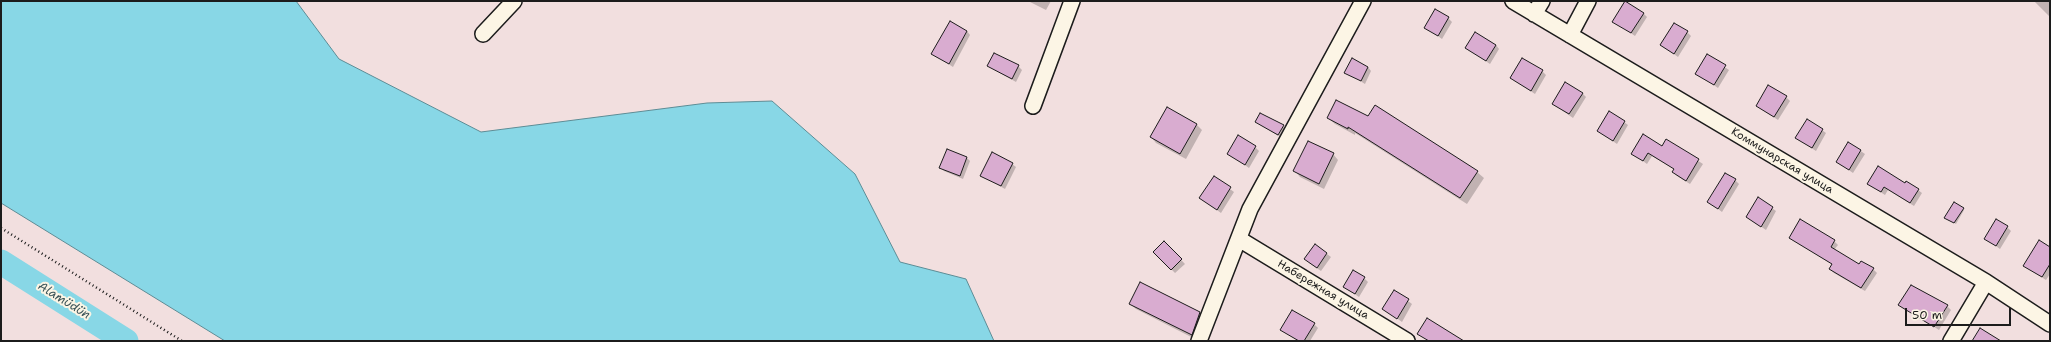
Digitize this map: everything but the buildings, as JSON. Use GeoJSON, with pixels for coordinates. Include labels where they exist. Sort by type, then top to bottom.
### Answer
{"type":"FeatureCollection","features":[{"type":"Feature","properties":{"kind":"street"},"geometry":{"type":"LineString","coordinates":[[483,34],[514,1]]}},
{"type":"Feature","properties":{"kind":"street"},"geometry":{"type":"LineString","coordinates":[[1033,106],[1072,1]]}},
{"type":"Feature","properties":{"kind":"street"},"geometry":{"type":"LineString","coordinates":[[1199,341],[1250,209],[1362,1]]}},
{"type":"Feature","properties":{"kind":"street","name":"Коммунарская улица"},"geometry":{"type":"LineString","coordinates":[[1513,1],[1538,7],[1570,35],[1986,282],[2050,324]]}},
{"type":"Feature","properties":{"kind":"street"},"geometry":{"type":"LineString","coordinates":[[1570,35],[1588,1]]}},
{"type":"Feature","properties":{"kind":"street","name":"Набережная улица"},"geometry":{"type":"LineString","coordinates":[[1238,239],[1407,341]]}},
{"type":"Feature","properties":{"kind":"street"},"geometry":{"type":"LineString","coordinates":[[1951,341],[1986,282]]}},
{"type":"Feature","properties":{"kind":"path"},"geometry":{"type":"LineString","coordinates":[[1,228],[182,341]]}},
{"type":"Feature","properties":{"kind":"water"},"geometry":{"type":"Polygon","coordinates":[[[1,1],[296,1],[339,59],[481,132],[707,103],[772,101],[855,174],[900,262],[966,279],[994,341],[225,341],[1,203],[1,1]]]}},
{"type":"Feature","properties":{"kind":"waterway","name":"Alamüdün"},"geometry":{"type":"LineString","coordinates":[[1,262],[126,341]]}}]}
